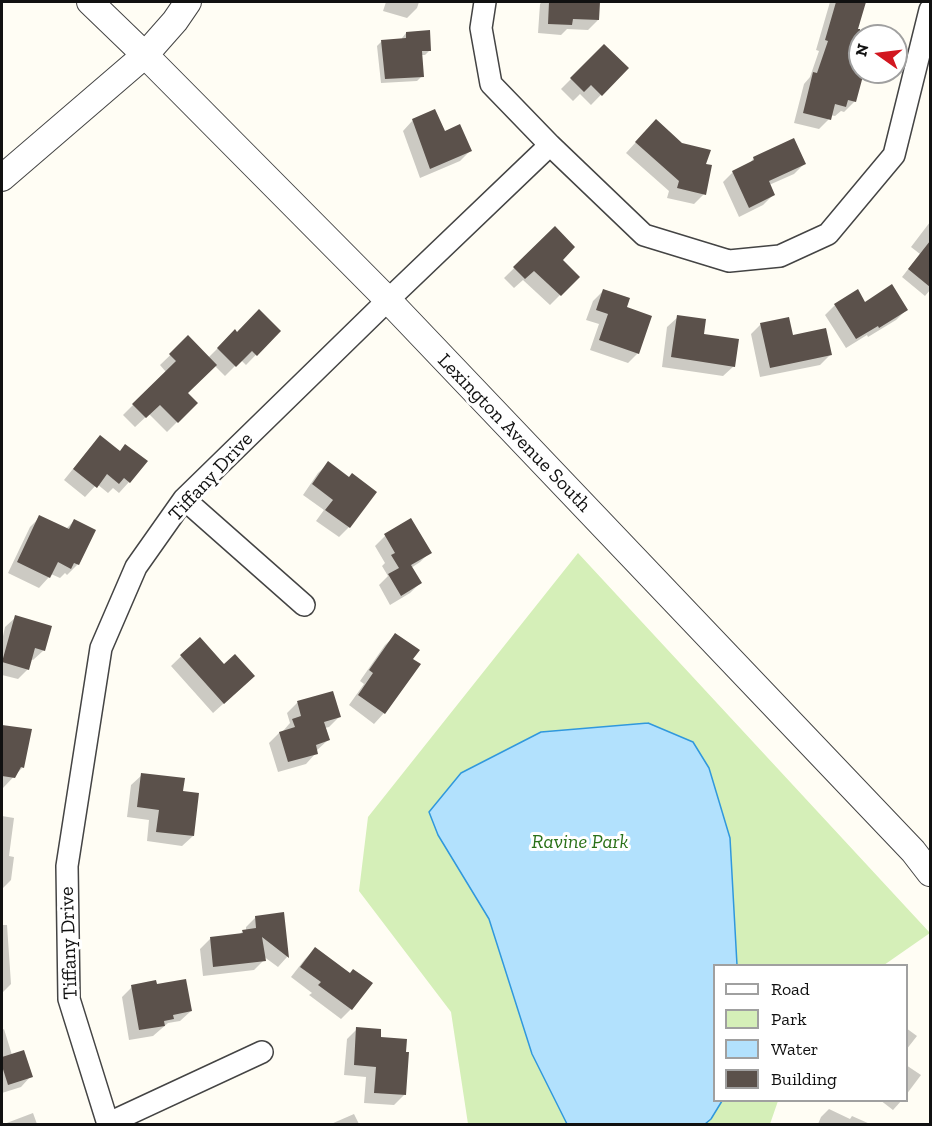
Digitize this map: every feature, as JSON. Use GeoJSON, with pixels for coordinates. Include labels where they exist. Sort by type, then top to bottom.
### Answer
{"type":"FeatureCollection","features":[{"type":"Feature","properties":{"kind":"street","name":"Lexington Avenue South"},"geometry":{"type":"LineString","coordinates":[[90,2],[388,300],[913,851],[930,873]]}},
{"type":"Feature","properties":{"kind":"street"},"geometry":{"type":"LineString","coordinates":[[2,178],[145,55],[175,21],[188,2]]}},
{"type":"Feature","properties":{"kind":"street"},"geometry":{"type":"LineString","coordinates":[[485,2],[481,28],[491,84],[550,145],[644,235],[729,261],[780,256],[828,234],[894,155],[930,10]]}},
{"type":"Feature","properties":{"kind":"street","name":"Tiffany Drive"},"geometry":{"type":"LineString","coordinates":[[107,1124],[69,999],[67,866],[101,648],[136,567],[184,500],[550,145]]}},
{"type":"Feature","properties":{"kind":"street"},"geometry":{"type":"LineString","coordinates":[[184,500],[304,605]]}},
{"type":"Feature","properties":{"kind":"street"},"geometry":{"type":"LineString","coordinates":[[107,1124],[261,1052]]}},
{"type":"Feature","properties":{"kind":"green space","name":"Ravine Park"},"geometry":{"type":"Polygon","coordinates":[[[578,553],[930,933],[885,964],[713,964],[713,1102],[778,1102],[770,1124],[468,1124],[451,1012],[359,891],[368,817],[578,553]]]}},
{"type":"Feature","properties":{"kind":"water"},"geometry":{"type":"Polygon","coordinates":[[[648,723],[693,742],[709,768],[730,838],[737,964],[713,964],[713,1102],[721,1102],[711,1119],[705,1124],[567,1124],[532,1054],[489,919],[438,835],[429,812],[461,773],[541,732],[648,723]]]}},
{"type":"Feature","properties":{"kind":"building"},"geometry":{"type":"Polygon","coordinates":[[[549,2],[600,2],[599,20],[573,19],[572,25],[548,24],[549,2]]]}},
{"type":"Feature","properties":{"kind":"building"},"geometry":{"type":"Polygon","coordinates":[[[836,2],[866,2],[859,24],[848,24],[848,84],[861,84],[856,102],[848,100],[846,107],[835,104],[831,120],[803,113],[813,72],[817,73],[828,41],[825,40],[836,2]]]}},
{"type":"Feature","properties":{"kind":"building"},"geometry":{"type":"Polygon","coordinates":[[[430,30],[431,51],[422,51],[424,77],[385,79],[381,40],[406,38],[406,32],[430,30]]]}},
{"type":"Feature","properties":{"kind":"building"},"geometry":{"type":"Polygon","coordinates":[[[604,44],[629,68],[602,96],[591,85],[584,92],[570,78],[604,44]]]}},
{"type":"Feature","properties":{"kind":"building"},"geometry":{"type":"Polygon","coordinates":[[[435,109],[445,131],[460,124],[472,151],[430,169],[412,119],[435,109]]]}},
{"type":"Feature","properties":{"kind":"building"},"geometry":{"type":"Polygon","coordinates":[[[656,119],[682,143],[711,150],[706,164],[712,165],[706,195],[677,188],[679,181],[635,142],[656,119]]]}},
{"type":"Feature","properties":{"kind":"building"},"geometry":{"type":"Polygon","coordinates":[[[794,138],[806,164],[769,181],[775,195],[749,208],[732,171],[754,160],[753,157],[794,138]]]}},
{"type":"Feature","properties":{"kind":"building"},"geometry":{"type":"Polygon","coordinates":[[[555,226],[575,247],[563,260],[580,277],[561,296],[534,271],[525,279],[513,267],[555,226]]]}},
{"type":"Feature","properties":{"kind":"building"},"geometry":{"type":"Polygon","coordinates":[[[930,241],[930,287],[908,269],[930,241]]]}},
{"type":"Feature","properties":{"kind":"building"},"geometry":{"type":"Polygon","coordinates":[[[892,284],[908,310],[856,339],[834,304],[858,289],[865,302],[892,284]]]}},
{"type":"Feature","properties":{"kind":"building"},"geometry":{"type":"Polygon","coordinates":[[[603,289],[630,298],[627,307],[652,316],[639,354],[599,340],[608,314],[596,310],[603,289]]]}},
{"type":"Feature","properties":{"kind":"building"},"geometry":{"type":"Polygon","coordinates":[[[259,309],[281,331],[257,356],[252,351],[236,367],[217,348],[235,329],[237,332],[259,309]]]}},
{"type":"Feature","properties":{"kind":"building"},"geometry":{"type":"Polygon","coordinates":[[[677,315],[706,319],[704,334],[739,339],[735,367],[671,357],[677,315]]]}},
{"type":"Feature","properties":{"kind":"building"},"geometry":{"type":"Polygon","coordinates":[[[789,317],[793,335],[826,328],[832,355],[770,368],[760,323],[789,317]]]}},
{"type":"Feature","properties":{"kind":"building"},"geometry":{"type":"Polygon","coordinates":[[[188,335],[217,365],[188,393],[198,403],[178,423],[160,405],[146,418],[132,404],[176,361],[169,354],[188,335]]]}},
{"type":"Feature","properties":{"kind":"building"},"geometry":{"type":"Polygon","coordinates":[[[100,435],[120,451],[125,444],[148,461],[130,483],[124,478],[119,484],[107,474],[97,488],[73,469],[100,435]]]}},
{"type":"Feature","properties":{"kind":"building"},"geometry":{"type":"Polygon","coordinates":[[[328,461],[349,477],[352,473],[377,492],[350,528],[325,510],[333,500],[312,484],[328,461]]]}},
{"type":"Feature","properties":{"kind":"building"},"geometry":{"type":"Polygon","coordinates":[[[39,515],[69,529],[74,519],[96,530],[79,565],[74,563],[71,569],[58,562],[50,578],[17,562],[39,515]]]}},
{"type":"Feature","properties":{"kind":"building"},"geometry":{"type":"Polygon","coordinates":[[[411,518],[432,553],[411,565],[422,583],[401,596],[388,574],[399,568],[391,555],[395,553],[384,534],[411,518]]]}},
{"type":"Feature","properties":{"kind":"building"},"geometry":{"type":"Polygon","coordinates":[[[15,615],[52,626],[45,651],[35,648],[29,670],[2,662],[15,615]]]}},
{"type":"Feature","properties":{"kind":"building"},"geometry":{"type":"Polygon","coordinates":[[[395,633],[420,650],[413,659],[421,664],[385,714],[358,695],[373,673],[369,670],[395,633]]]}},
{"type":"Feature","properties":{"kind":"building"},"geometry":{"type":"Polygon","coordinates":[[[200,637],[224,664],[235,654],[255,676],[224,704],[180,655],[200,637]]]}},
{"type":"Feature","properties":{"kind":"building"},"geometry":{"type":"Polygon","coordinates":[[[333,691],[341,717],[324,722],[330,740],[316,745],[318,754],[288,762],[279,732],[295,727],[292,719],[301,716],[297,701],[333,691]]]}},
{"type":"Feature","properties":{"kind":"building"},"geometry":{"type":"Polygon","coordinates":[[[2,725],[32,729],[24,768],[21,767],[15,778],[2,776],[2,725]]]}},
{"type":"Feature","properties":{"kind":"building"},"geometry":{"type":"Polygon","coordinates":[[[141,773],[185,778],[183,791],[199,793],[194,836],[156,832],[159,810],[137,807],[141,773]]]}},
{"type":"Feature","properties":{"kind":"building"},"geometry":{"type":"Polygon","coordinates":[[[284,912],[289,958],[262,937],[266,961],[213,967],[210,937],[243,933],[242,930],[256,928],[255,916],[284,912]]]}},
{"type":"Feature","properties":{"kind":"building"},"geometry":{"type":"Polygon","coordinates":[[[315,947],[350,973],[353,969],[373,983],[352,1010],[318,985],[321,982],[300,967],[315,947]]]}},
{"type":"Feature","properties":{"kind":"building"},"geometry":{"type":"Polygon","coordinates":[[[186,979],[192,1011],[173,1015],[174,1019],[164,1021],[165,1026],[139,1030],[131,985],[156,980],[157,984],[186,979]]]}},
{"type":"Feature","properties":{"kind":"building"},"geometry":{"type":"Polygon","coordinates":[[[356,1027],[381,1029],[381,1037],[407,1039],[406,1052],[409,1052],[406,1095],[374,1093],[376,1067],[354,1065],[356,1027]]]}},
{"type":"Feature","properties":{"kind":"building"},"geometry":{"type":"Polygon","coordinates":[[[24,1050],[33,1077],[8,1085],[2,1066],[2,1057],[24,1050]]]}}]}
